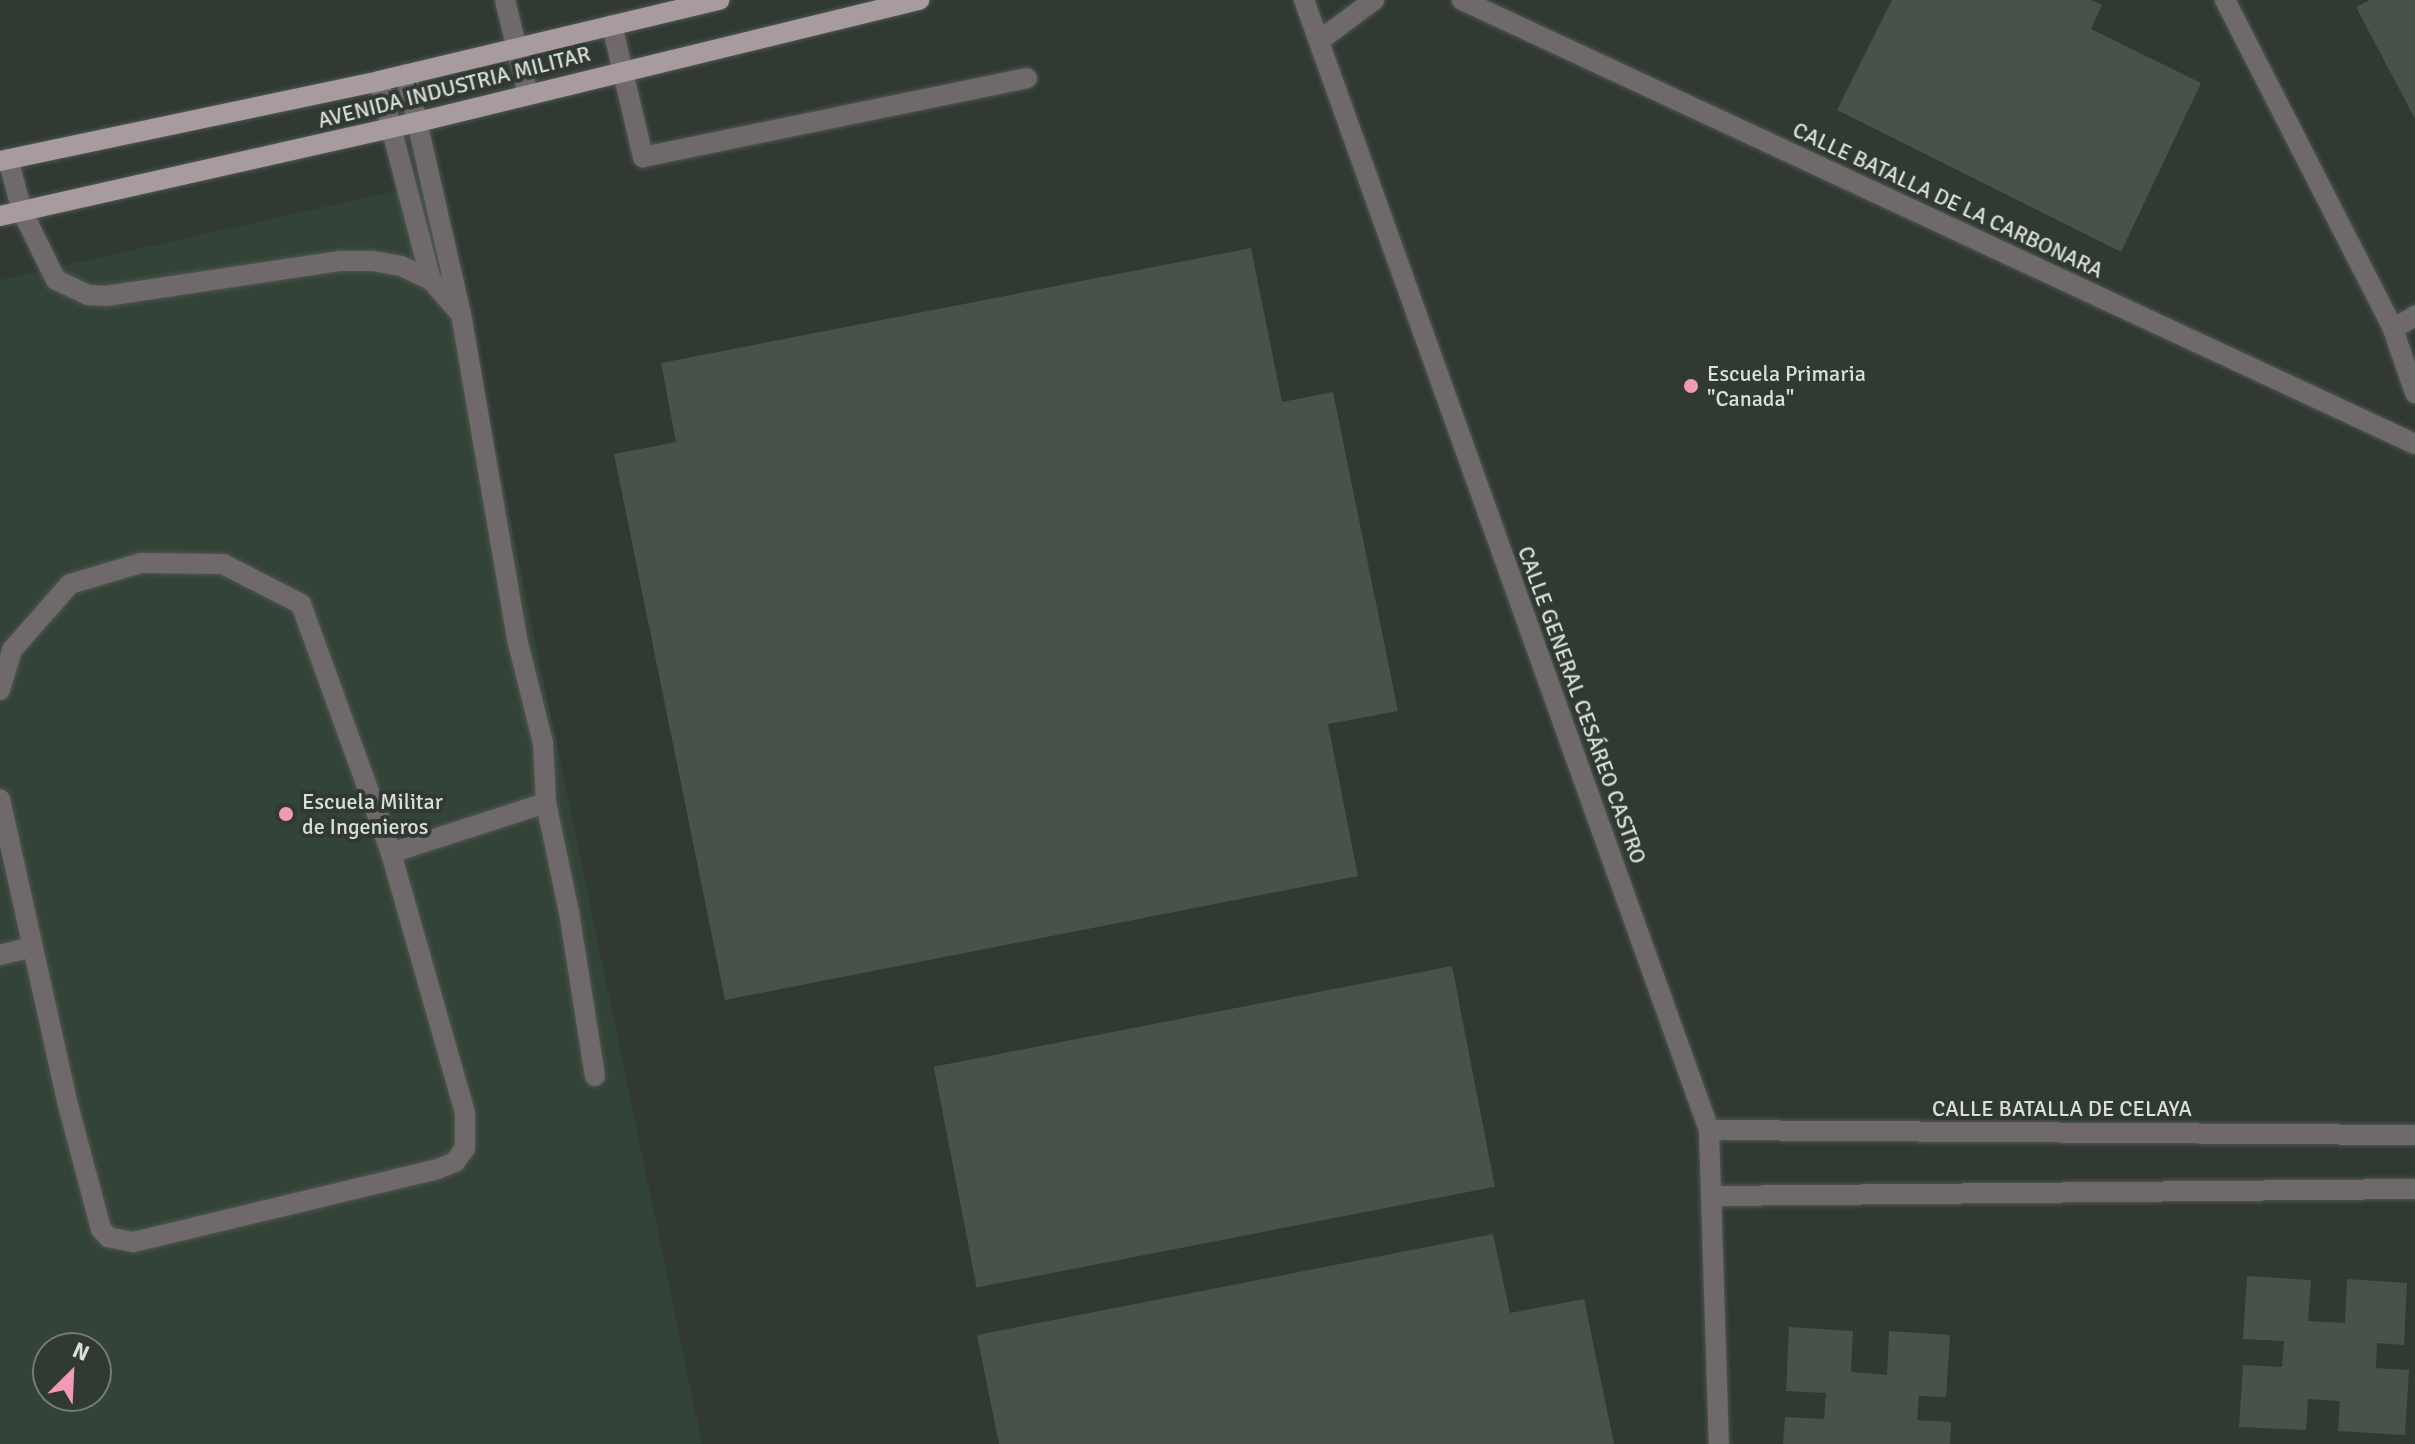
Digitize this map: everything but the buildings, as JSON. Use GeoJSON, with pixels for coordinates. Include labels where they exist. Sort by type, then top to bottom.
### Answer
{"type":"FeatureCollection","features":[{"type":"Feature","properties":{"kind":"main road","name":"AVENIDA INDUSTRIA MILITAR"},"geometry":{"type":"LineString","coordinates":[[4,160],[379,81],[720,0]]}},
{"type":"Feature","properties":{"kind":"main road","name":"AVENIDA INDUSTRIA MILITAR"},"geometry":{"type":"LineString","coordinates":[[0,216],[418,122],[919,0]]}},
{"type":"Feature","properties":{"kind":"street"},"geometry":{"type":"LineString","coordinates":[[505,0],[528,94]]}},
{"type":"Feature","properties":{"kind":"street"},"geometry":{"type":"LineString","coordinates":[[1319,41],[1374,0]]}},
{"type":"Feature","properties":{"kind":"street","name":"CALLE BATALLA DE LA CARBONARA"},"geometry":{"type":"LineString","coordinates":[[1462,0],[2415,444]]}},
{"type":"Feature","properties":{"kind":"street"},"geometry":{"type":"LineString","coordinates":[[2225,0],[2393,329],[2415,393]]}},
{"type":"Feature","properties":{"kind":"street","name":"CALLE GENERAL CESÁREO CASTRO"},"geometry":{"type":"LineString","coordinates":[[1304,1],[1709,1130],[1719,1444]]}},
{"type":"Feature","properties":{"kind":"street"},"geometry":{"type":"LineString","coordinates":[[612,25],[643,157],[1027,78]]}},
{"type":"Feature","properties":{"kind":"street"},"geometry":{"type":"LineString","coordinates":[[406,74],[461,314],[517,639],[543,743],[546,803],[569,912],[595,1076]]}},
{"type":"Feature","properties":{"kind":"street"},"geometry":{"type":"LineString","coordinates":[[379,81],[431,280]]}},
{"type":"Feature","properties":{"kind":"street"},"geometry":{"type":"LineString","coordinates":[[4,160],[22,211],[56,280],[88,295],[106,296],[340,261],[373,261],[401,266],[431,280],[461,314]]}},
{"type":"Feature","properties":{"kind":"street"},"geometry":{"type":"LineString","coordinates":[[2393,329],[2415,316]]}},
{"type":"Feature","properties":{"kind":"street"},"geometry":{"type":"LineString","coordinates":[[0,690],[12,650],[70,584],[141,563],[223,564],[301,604],[391,853],[465,1112],[465,1148],[455,1162],[438,1169],[133,1242],[108,1237],[101,1229],[67,1101],[0,799]]}},
{"type":"Feature","properties":{"kind":"street"},"geometry":{"type":"LineString","coordinates":[[391,853],[546,803]]}},
{"type":"Feature","properties":{"kind":"street"},"geometry":{"type":"LineString","coordinates":[[0,955],[32,947]]}},
{"type":"Feature","properties":{"kind":"street","name":"CALLE BATALLA DE CELAYA"},"geometry":{"type":"LineString","coordinates":[[1709,1130],[2415,1135]]}},
{"type":"Feature","properties":{"kind":"street"},"geometry":{"type":"LineString","coordinates":[[1711,1196],[2415,1189]]}},
{"type":"Feature","properties":{"kind":"shaded area","name":"Escuela Militar de Ingenieros"},"geometry":{"type":"Polygon","coordinates":[[[440,181],[702,1444],[0,1444],[0,280],[440,181]]]}},
{"type":"Feature","properties":{"kind":"place","name":"Escuela Primaria \"Canada\""},"geometry":{"type":"Point","coordinates":[1691,386]}},
{"type":"Feature","properties":{"kind":"place","name":"Escuela Militar de Ingenieros"},"geometry":{"type":"Point","coordinates":[286,814]}}]}
